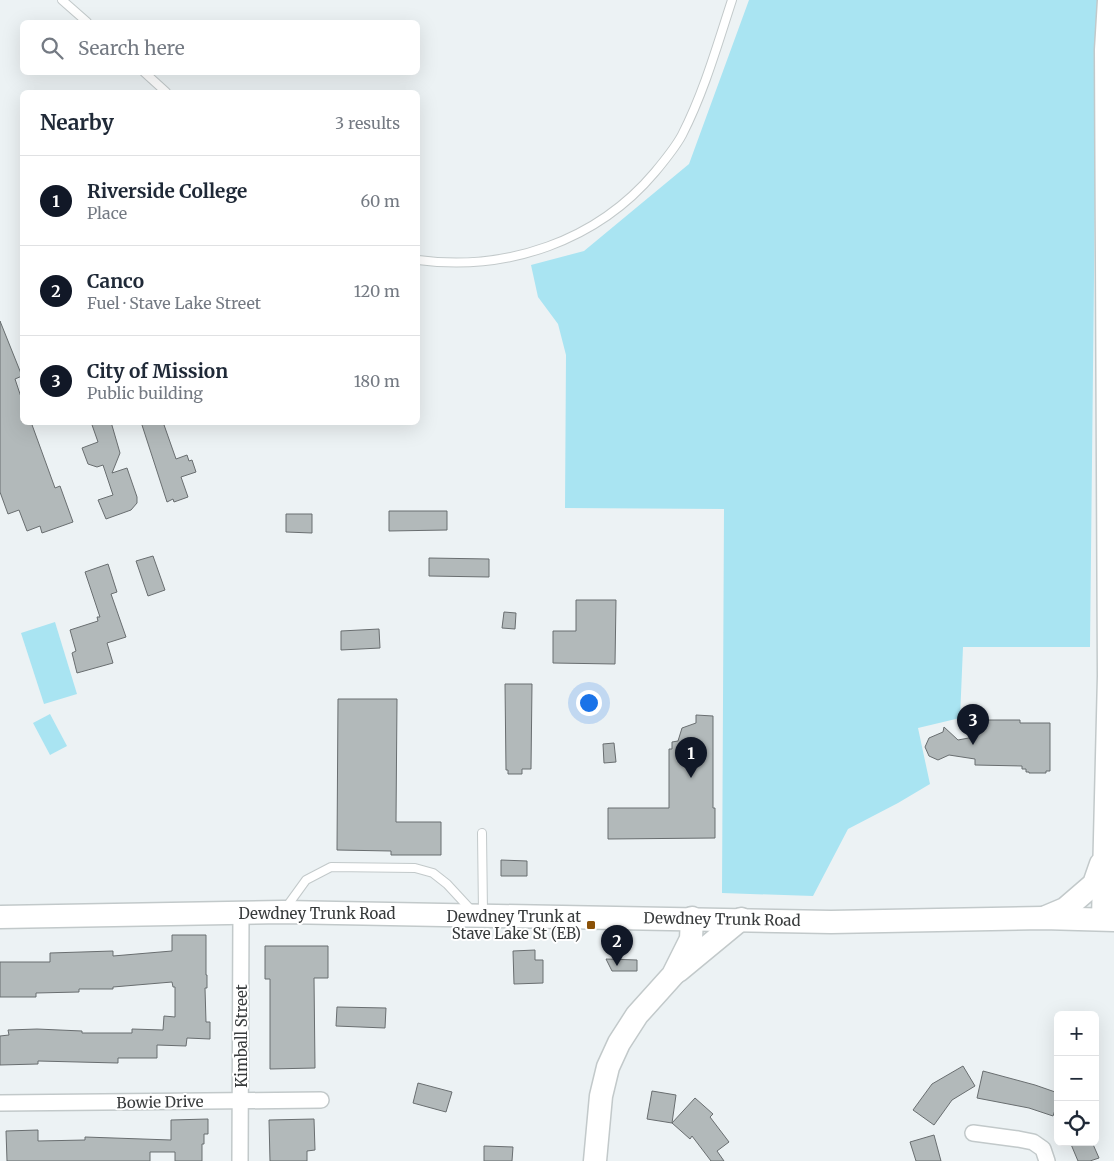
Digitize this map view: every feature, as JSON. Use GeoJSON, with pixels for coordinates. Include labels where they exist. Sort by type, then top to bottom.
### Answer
{"type":"FeatureCollection","features":[{"type":"Feature","properties":{"kind":"main road"},"geometry":{"type":"LineString","coordinates":[[1109,0],[1109,676],[1104,856],[1109,920]]}},
{"type":"Feature","properties":{"kind":"main road"},"geometry":{"type":"LineString","coordinates":[[1043,918],[1065,909],[1094,884],[1104,856]]}},
{"type":"Feature","properties":{"kind":"main road","name":"Dewdney Trunk Road"},"geometry":{"type":"LineString","coordinates":[[0,917],[282,912],[479,914],[831,922],[1043,918],[1109,920]]}},
{"type":"Feature","properties":{"kind":"main road"},"geometry":{"type":"LineString","coordinates":[[673,975],[691,939],[692,918]]}},
{"type":"Feature","properties":{"kind":"main road"},"geometry":{"type":"LineString","coordinates":[[595,1161],[601,1096],[608,1067],[619,1043],[636,1015],[673,975],[740,919]]}},
{"type":"Feature","properties":{"kind":"street","name":"Kimball Street"},"geometry":{"type":"LineString","coordinates":[[240,1161],[241,912]]}},
{"type":"Feature","properties":{"kind":"street","name":"Bowie Drive"},"geometry":{"type":"LineString","coordinates":[[0,1103],[321,1100]]}},
{"type":"Feature","properties":{"kind":"street"},"geometry":{"type":"LineString","coordinates":[[973,1133],[1033,1142],[1043,1149],[1047,1161]]}},
{"type":"Feature","properties":{"kind":"lane"},"geometry":{"type":"LineString","coordinates":[[62,0],[85,20]]}},
{"type":"Feature","properties":{"kind":"lane"},"geometry":{"type":"LineString","coordinates":[[420,260],[443,264],[472,263],[502,260],[529,254],[580,233],[604,219],[627,201],[659,167],[682,136],[707,78],[732,0]]}},
{"type":"Feature","properties":{"kind":"lane"},"geometry":{"type":"LineString","coordinates":[[147,75],[164,90]]}},
{"type":"Feature","properties":{"kind":"lane"},"geometry":{"type":"LineString","coordinates":[[479,914],[482,833]]}},
{"type":"Feature","properties":{"kind":"lane"},"geometry":{"type":"LineString","coordinates":[[282,912],[306,880],[330,867],[415,868],[433,873],[479,914]]}},
{"type":"Feature","properties":{"kind":"shaded area"},"geometry":{"type":"Polygon","coordinates":[[[749,0],[1097,0],[1090,647],[963,647],[960,718],[918,728],[930,784],[848,829],[813,896],[722,893],[724,509],[565,508],[566,355],[558,324],[538,297],[531,265],[584,251],[689,164],[749,0]]]}},
{"type":"Feature","properties":{"kind":"shaded area"},"geometry":{"type":"Polygon","coordinates":[[[55,622],[77,694],[44,704],[21,633],[55,622]]]}},
{"type":"Feature","properties":{"kind":"shaded area"},"geometry":{"type":"Polygon","coordinates":[[[50,714],[67,746],[50,755],[33,723],[50,714]]]}},
{"type":"Feature","properties":{"kind":"building"},"geometry":{"type":"Polygon","coordinates":[[[0,321],[20,371],[20,377],[15,379],[20,394],[20,425],[32,425],[55,488],[60,486],[73,522],[42,533],[40,526],[27,531],[19,510],[8,514],[0,492],[0,321]]]}},
{"type":"Feature","properties":{"kind":"building"},"geometry":{"type":"Polygon","coordinates":[[[92,425],[112,425],[120,453],[112,473],[127,468],[137,497],[137,503],[131,510],[106,519],[98,500],[113,495],[103,465],[97,467],[88,464],[82,448],[98,442],[92,425]]]}},
{"type":"Feature","properties":{"kind":"building"},"geometry":{"type":"Polygon","coordinates":[[[142,425],[164,425],[176,459],[187,455],[189,461],[192,460],[196,472],[181,477],[188,497],[174,502],[173,499],[167,502],[142,425]]]}},
{"type":"Feature","properties":{"kind":"building"},"geometry":{"type":"Polygon","coordinates":[[[389,511],[447,511],[447,530],[389,531],[389,511]]]}},
{"type":"Feature","properties":{"kind":"building"},"geometry":{"type":"Polygon","coordinates":[[[286,514],[312,514],[312,533],[286,532],[286,514]]]}},
{"type":"Feature","properties":{"kind":"building"},"geometry":{"type":"Polygon","coordinates":[[[153,556],[165,590],[148,596],[136,561],[153,556]]]}},
{"type":"Feature","properties":{"kind":"building"},"geometry":{"type":"Polygon","coordinates":[[[429,558],[489,559],[489,577],[429,576],[429,558]]]}},
{"type":"Feature","properties":{"kind":"building"},"geometry":{"type":"Polygon","coordinates":[[[108,564],[117,592],[111,594],[126,637],[107,643],[113,663],[77,673],[72,653],[76,651],[70,630],[98,621],[97,617],[100,617],[85,572],[108,564]]]}},
{"type":"Feature","properties":{"kind":"building"},"geometry":{"type":"Polygon","coordinates":[[[576,600],[616,600],[615,664],[553,663],[553,631],[576,631],[576,600]]]}},
{"type":"Feature","properties":{"kind":"building"},"geometry":{"type":"Polygon","coordinates":[[[504,612],[516,613],[515,629],[502,628],[504,612]]]}},
{"type":"Feature","properties":{"kind":"building"},"geometry":{"type":"Polygon","coordinates":[[[379,629],[380,648],[341,650],[341,631],[379,629]]]}},
{"type":"Feature","properties":{"kind":"building"},"geometry":{"type":"Polygon","coordinates":[[[505,684],[532,684],[531,769],[522,769],[522,774],[508,774],[508,770],[506,770],[505,684]]]}},
{"type":"Feature","properties":{"kind":"building"},"geometry":{"type":"Polygon","coordinates":[[[338,699],[397,699],[396,822],[441,822],[441,855],[391,855],[391,851],[337,850],[338,699]]]}},
{"type":"Feature","properties":{"kind":"building"},"geometry":{"type":"Polygon","coordinates":[[[696,715],[713,716],[713,808],[715,808],[715,838],[608,839],[608,808],[669,808],[669,749],[672,749],[672,742],[678,741],[682,728],[696,723],[696,715]]]}},
{"type":"Feature","properties":{"kind":"building"},"geometry":{"type":"Polygon","coordinates":[[[974,720],[1020,720],[1020,723],[1050,723],[1050,771],[1046,771],[1046,773],[1029,773],[1026,772],[1026,769],[1022,769],[1022,766],[975,765],[975,759],[949,755],[938,760],[929,756],[925,747],[929,738],[943,732],[944,727],[958,740],[974,737],[974,720]]]}},
{"type":"Feature","properties":{"kind":"building"},"geometry":{"type":"Polygon","coordinates":[[[614,743],[616,762],[604,763],[603,744],[614,743]]]}},
{"type":"Feature","properties":{"kind":"building"},"geometry":{"type":"Polygon","coordinates":[[[501,860],[527,861],[527,876],[501,876],[501,860]]]}},
{"type":"Feature","properties":{"kind":"building"},"geometry":{"type":"Polygon","coordinates":[[[172,935],[206,935],[206,1022],[210,1022],[210,1039],[187,1038],[186,1046],[157,1045],[157,1058],[118,1058],[118,1063],[38,1061],[38,1064],[0,1065],[0,1036],[9,1035],[8,1030],[37,1029],[82,1031],[82,1033],[132,1033],[132,1029],[163,1030],[164,1016],[175,1017],[175,987],[173,987],[172,982],[113,987],[113,989],[79,989],[79,992],[36,993],[36,997],[0,997],[0,962],[50,962],[50,953],[113,951],[113,956],[172,951],[172,935]]]}},
{"type":"Feature","properties":{"kind":"building"},"geometry":{"type":"Polygon","coordinates":[[[265,946],[328,946],[328,978],[314,978],[315,1068],[270,1069],[270,979],[265,979],[265,946]]]}},
{"type":"Feature","properties":{"kind":"building"},"geometry":{"type":"Polygon","coordinates":[[[535,950],[535,960],[543,960],[543,983],[514,984],[513,951],[535,950]]]}},
{"type":"Feature","properties":{"kind":"building"},"geometry":{"type":"Polygon","coordinates":[[[606,959],[637,960],[637,971],[612,971],[606,959]]]}},
{"type":"Feature","properties":{"kind":"building"},"geometry":{"type":"Polygon","coordinates":[[[337,1007],[386,1008],[385,1028],[336,1026],[337,1007]]]}},
{"type":"Feature","properties":{"kind":"building"},"geometry":{"type":"Polygon","coordinates":[[[963,1066],[975,1086],[952,1100],[934,1125],[913,1110],[932,1084],[963,1066]]]}},
{"type":"Feature","properties":{"kind":"building"},"geometry":{"type":"Polygon","coordinates":[[[983,1071],[1054,1092],[1054,1113],[1053,1116],[1029,1108],[977,1098],[983,1071]]]}},
{"type":"Feature","properties":{"kind":"building"},"geometry":{"type":"Polygon","coordinates":[[[418,1083],[452,1092],[446,1112],[413,1103],[418,1083]]]}},
{"type":"Feature","properties":{"kind":"building"},"geometry":{"type":"Polygon","coordinates":[[[652,1091],[676,1095],[672,1123],[647,1119],[652,1091]]]}},
{"type":"Feature","properties":{"kind":"building"},"geometry":{"type":"Polygon","coordinates":[[[695,1098],[713,1114],[710,1117],[729,1142],[717,1151],[724,1161],[711,1161],[692,1136],[690,1139],[672,1123],[695,1098]]]}},
{"type":"Feature","properties":{"kind":"building"},"geometry":{"type":"Polygon","coordinates":[[[208,1119],[208,1134],[204,1134],[204,1144],[202,1144],[202,1161],[175,1161],[175,1152],[150,1152],[150,1161],[7,1161],[6,1131],[38,1130],[38,1141],[85,1140],[85,1137],[171,1140],[171,1120],[208,1119]]]}},
{"type":"Feature","properties":{"kind":"building"},"geometry":{"type":"Polygon","coordinates":[[[314,1119],[315,1150],[307,1151],[307,1161],[270,1161],[269,1120],[314,1119]]]}},
{"type":"Feature","properties":{"kind":"building"},"geometry":{"type":"Polygon","coordinates":[[[934,1135],[941,1161],[916,1161],[910,1142],[934,1135]]]}},
{"type":"Feature","properties":{"kind":"building"},"geometry":{"type":"Polygon","coordinates":[[[484,1146],[513,1147],[512,1161],[484,1161],[484,1146]]]}},
{"type":"Feature","properties":{"kind":"building"},"geometry":{"type":"Polygon","coordinates":[[[1072,1146],[1094,1146],[1099,1158],[1090,1161],[1078,1161],[1072,1146]]]}},
{"type":"Feature","properties":{"kind":"place","name":"City of Mission"},"geometry":{"type":"Point","coordinates":[973,745]}},
{"type":"Feature","properties":{"kind":"place","name":"Riverside College"},"geometry":{"type":"Point","coordinates":[691,778]}},
{"type":"Feature","properties":{"kind":"place","name":"Dewdney Trunk at Stave Lake St (EB)"},"geometry":{"type":"Point","coordinates":[591,925]}},
{"type":"Feature","properties":{"kind":"place","name":"Canco"},"geometry":{"type":"Point","coordinates":[617,966]}}]}
